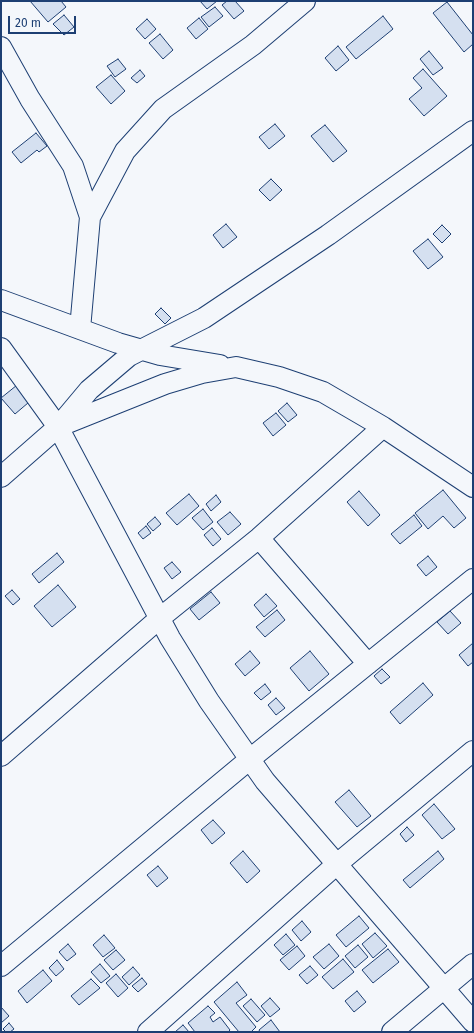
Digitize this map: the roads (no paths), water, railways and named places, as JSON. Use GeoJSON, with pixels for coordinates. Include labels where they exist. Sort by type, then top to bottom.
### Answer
{"type":"FeatureCollection","features":[{"type":"Feature","properties":{"kind":"street"},"geometry":{"type":"LineString","coordinates":[[80,329],[90,217],[125,151],[163,109],[253,45],[305,1]]}},
{"type":"Feature","properties":{"kind":"street"},"geometry":{"type":"LineString","coordinates":[[1,47],[30,99],[73,166],[90,217]]}},
{"type":"Feature","properties":{"kind":"street"},"geometry":{"type":"LineString","coordinates":[[1,477],[58,427],[89,390],[129,356],[204,318],[328,235],[473,131]]}},
{"type":"Feature","properties":{"kind":"street"},"geometry":{"type":"LineString","coordinates":[[1,300],[141,350],[160,355],[236,367],[279,377],[322,392],[383,427],[473,487]]}},
{"type":"Feature","properties":{"kind":"street"},"geometry":{"type":"LineString","coordinates":[[1,348],[58,427],[160,618],[209,701],[265,781],[473,1022]]}},
{"type":"Feature","properties":{"kind":"street"},"geometry":{"type":"LineString","coordinates":[[58,427],[165,384],[202,373],[236,367]]}},
{"type":"Feature","properties":{"kind":"street"},"geometry":{"type":"LineString","coordinates":[[1,756],[160,618],[259,538],[383,427]]}},
{"type":"Feature","properties":{"kind":"street"},"geometry":{"type":"LineString","coordinates":[[259,538],[368,664]]}},
{"type":"Feature","properties":{"kind":"street"},"geometry":{"type":"LineString","coordinates":[[1,966],[250,759],[473,579]]}},
{"type":"Feature","properties":{"kind":"street"},"geometry":{"type":"LineString","coordinates":[[148,1032],[337,864],[473,751]]}},
{"type":"Feature","properties":{"kind":"street"},"geometry":{"type":"LineString","coordinates":[[392,1032],[473,964]]}}]}
